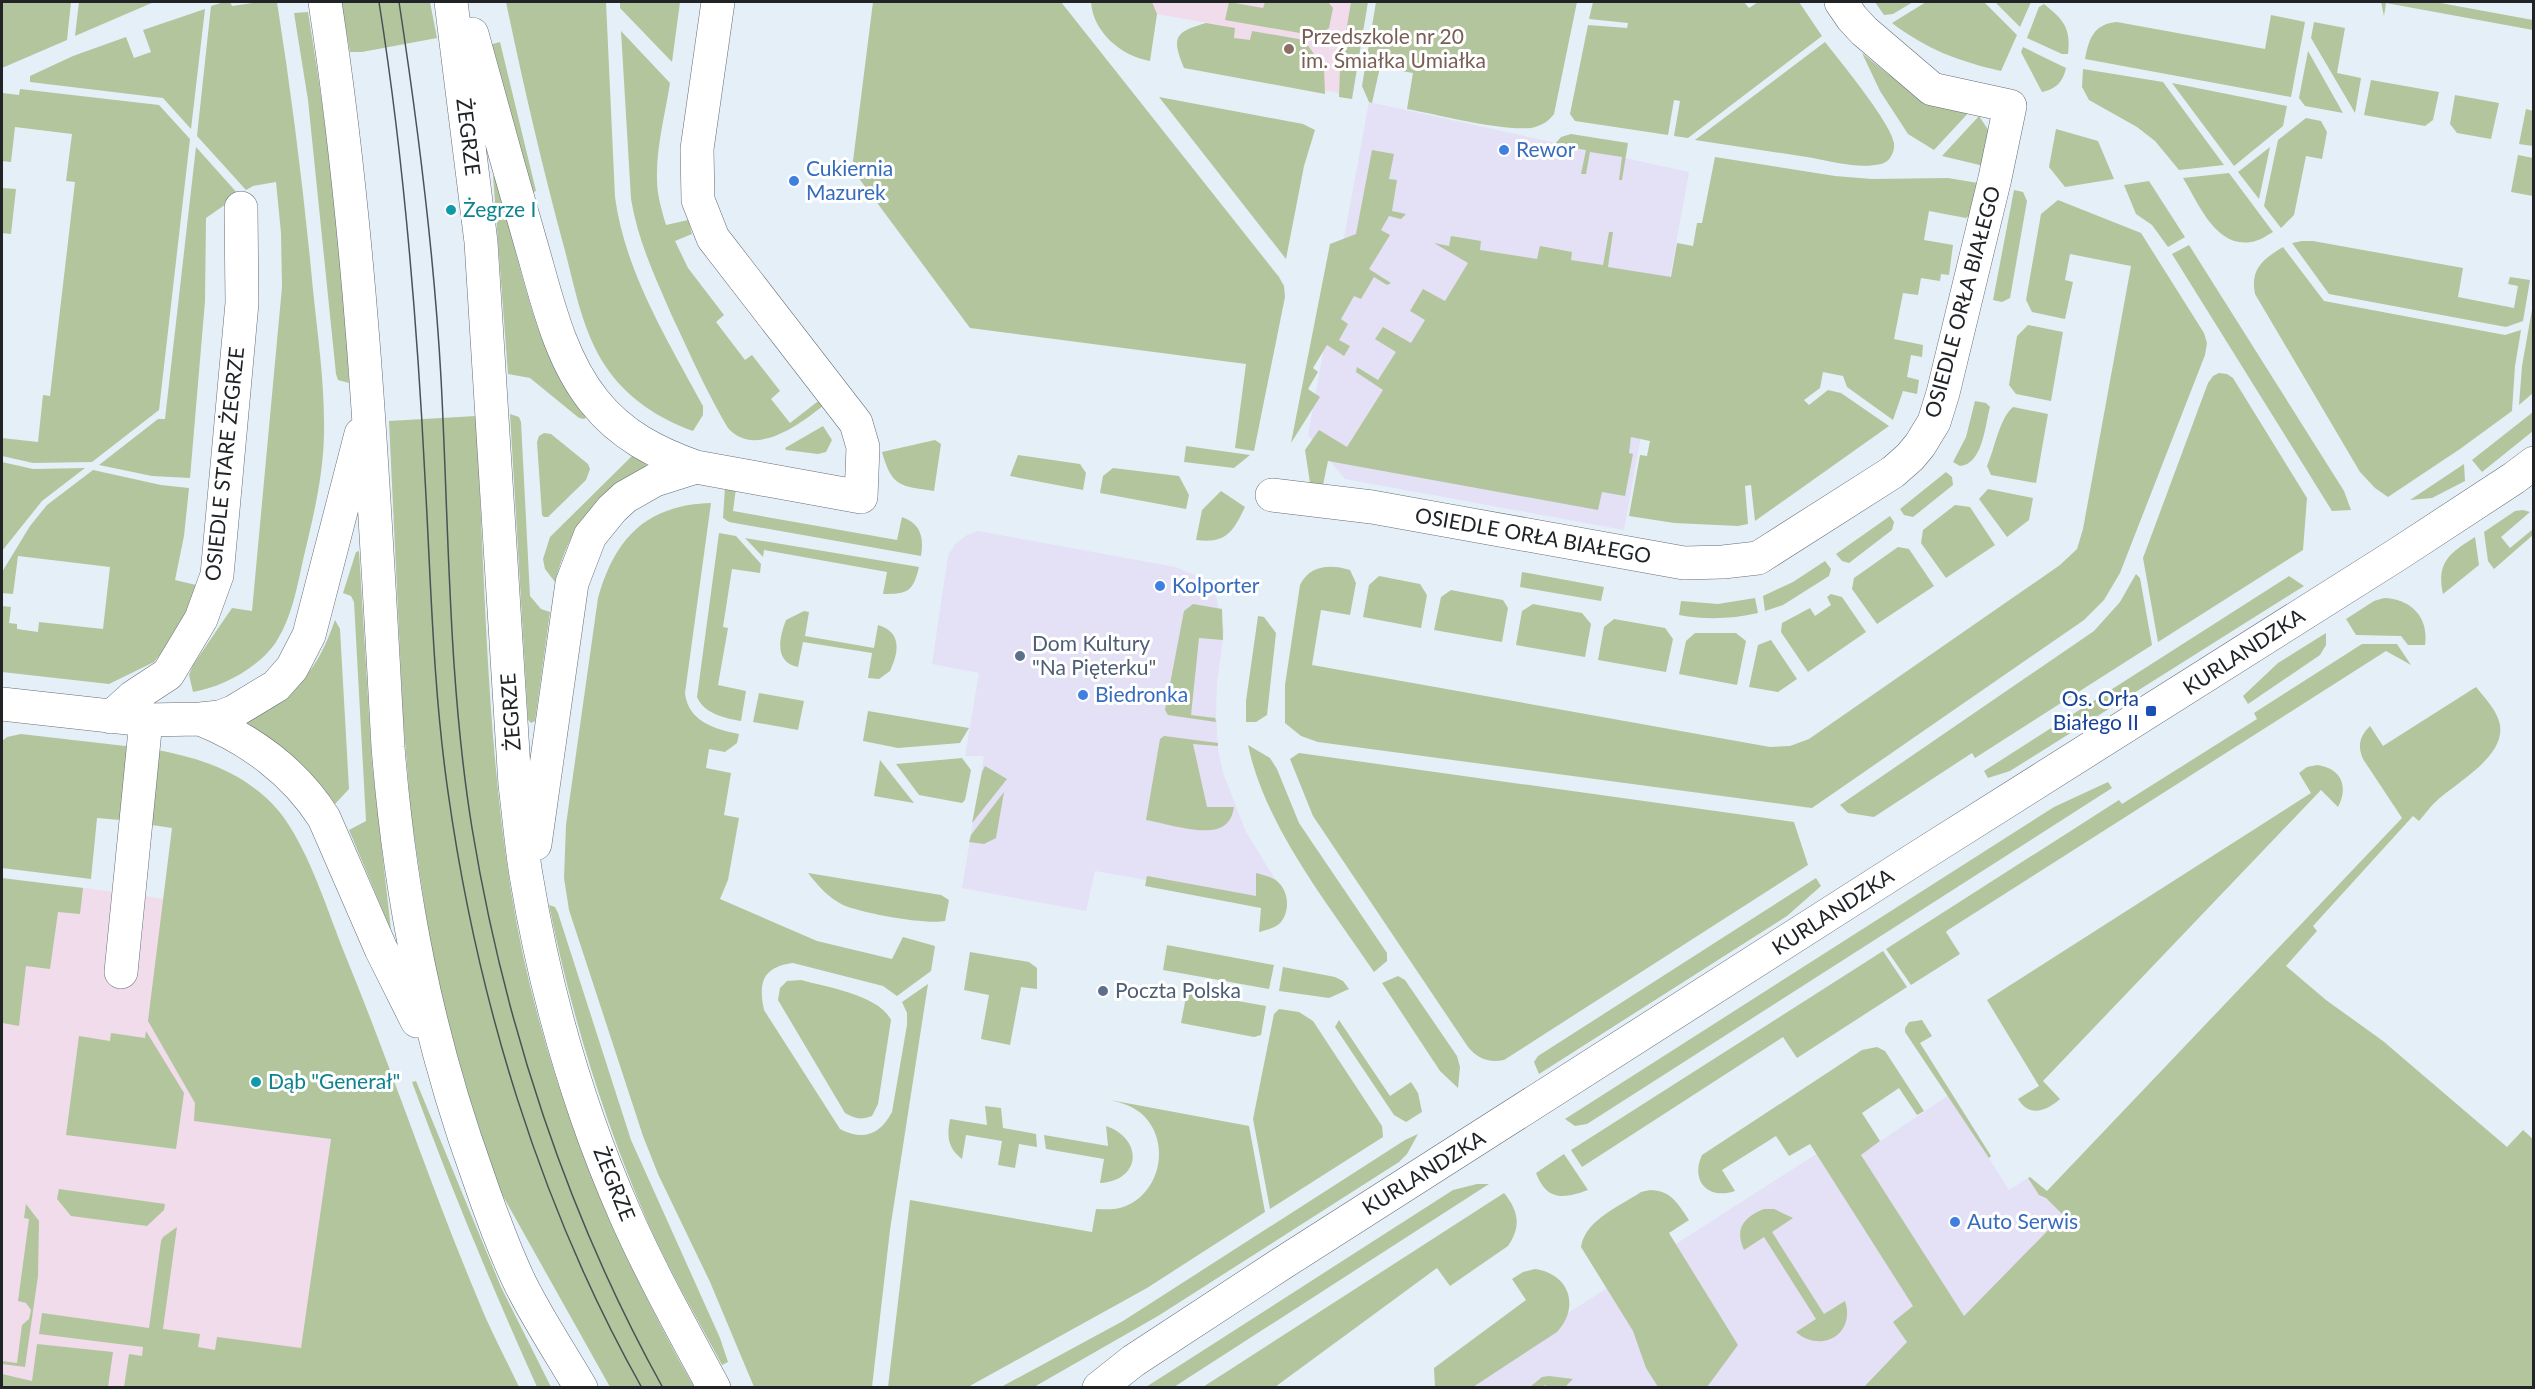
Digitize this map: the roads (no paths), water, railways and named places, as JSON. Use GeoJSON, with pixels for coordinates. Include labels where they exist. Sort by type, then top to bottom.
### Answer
{"type":"FeatureCollection","features":[{"type":"Feature","properties":{"kind":"street"},"geometry":{"type":"LineString","coordinates":[[325,2],[350,181],[369,403],[393,807],[409,925],[444,1074],[491,1212],[519,1281],[581,1388]]}},
{"type":"Feature","properties":{"kind":"street","name":"ŻEGRZE"},"geometry":{"type":"LineString","coordinates":[[451,2],[481,242],[515,785],[525,872],[534,923],[567,1048],[600,1150],[625,1213],[656,1279],[714,1388]]}},
{"type":"Feature","properties":{"kind":"street"},"geometry":{"type":"LineString","coordinates":[[461,2],[469,20],[541,278],[566,352],[587,392],[618,427],[645,446],[696,466],[861,497],[863,447],[856,423],[713,238],[698,200],[697,149],[718,2]]}},
{"type":"Feature","properties":{"kind":"street","name":"OSIEDLE ORŁA BIAŁEGO"},"geometry":{"type":"LineString","coordinates":[[1272,495],[1372,507],[1684,563],[1724,562],[1758,558],[1893,472],[1910,457],[1934,422],[1995,178],[2010,106],[1932,88],[1864,31],[1841,2]]}},
{"type":"Feature","properties":{"kind":"street","name":"OSIEDLE STARE ŻEGRZE"},"geometry":{"type":"LineString","coordinates":[[111,717],[133,697],[168,674],[201,619],[217,575],[242,303],[242,208]]}},
{"type":"Feature","properties":{"kind":"street"},"geometry":{"type":"LineString","coordinates":[[2,704],[146,720],[200,719],[220,717],[246,705],[276,686],[298,659],[309,635],[369,403]]}},
{"type":"Feature","properties":{"kind":"street","name":"KURLANDZKA"},"geometry":{"type":"LineString","coordinates":[[1099,1388],[1133,1361],[1913,861],[2398,554],[2534,464]]}},
{"type":"Feature","properties":{"kind":"street"},"geometry":{"type":"LineString","coordinates":[[534,923],[534,874],[538,820],[570,591],[576,567],[590,536],[625,497],[671,473],[696,466]]}},
{"type":"Feature","properties":{"kind":"street"},"geometry":{"type":"LineString","coordinates":[[200,719],[223,728],[255,747],[284,771],[312,800],[324,818],[381,949],[444,1074]]}},
{"type":"Feature","properties":{"kind":"street"},"geometry":{"type":"LineString","coordinates":[[121,972],[146,720]]}},
{"type":"Feature","properties":{"kind":"street","name":"KURLANDZKA"},"geometry":{"type":"LineString","coordinates":[[1079,1388],[1133,1361]]}},
{"type":"Feature","properties":{"kind":"tram line"},"geometry":{"type":"LineString","coordinates":[[379,2],[396,120],[408,239],[422,418],[439,714],[460,869],[495,1023],[517,1099],[572,1247],[605,1318],[642,1388]]}},
{"type":"Feature","properties":{"kind":"tram line"},"geometry":{"type":"LineString","coordinates":[[399,2],[419,142],[434,284],[458,716],[472,828],[485,901],[521,1045],[569,1186],[597,1255],[663,1388]]}},
{"type":"Feature","properties":{"kind":"place","name":"Przedszkole nr 20 im. Śmiałka Umiałka"},"geometry":{"type":"Point","coordinates":[1289,49]}},
{"type":"Feature","properties":{"kind":"place","name":"Rewor"},"geometry":{"type":"Point","coordinates":[1504,150]}},
{"type":"Feature","properties":{"kind":"place","name":"Cukiernia Mazurek"},"geometry":{"type":"Point","coordinates":[794,181]}},
{"type":"Feature","properties":{"kind":"place","name":"Żegrze I"},"geometry":{"type":"Point","coordinates":[451,210]}},
{"type":"Feature","properties":{"kind":"place","name":"Kolporter"},"geometry":{"type":"Point","coordinates":[1160,586]}},
{"type":"Feature","properties":{"kind":"place","name":"Dom Kultury \"Na Pięterku\""},"geometry":{"type":"Point","coordinates":[1020,656]}},
{"type":"Feature","properties":{"kind":"place","name":"Biedronka"},"geometry":{"type":"Point","coordinates":[1083,695]}},
{"type":"Feature","properties":{"kind":"place","name":"Os. Orła Białego II"},"geometry":{"type":"Point","coordinates":[2151,711]}},
{"type":"Feature","properties":{"kind":"place","name":"Poczta Polska"},"geometry":{"type":"Point","coordinates":[1103,991]}},
{"type":"Feature","properties":{"kind":"place","name":"Dąb \"Generał\""},"geometry":{"type":"Point","coordinates":[256,1082]}},
{"type":"Feature","properties":{"kind":"place","name":"Auto Serwis"},"geometry":{"type":"Point","coordinates":[1955,1222]}}]}
